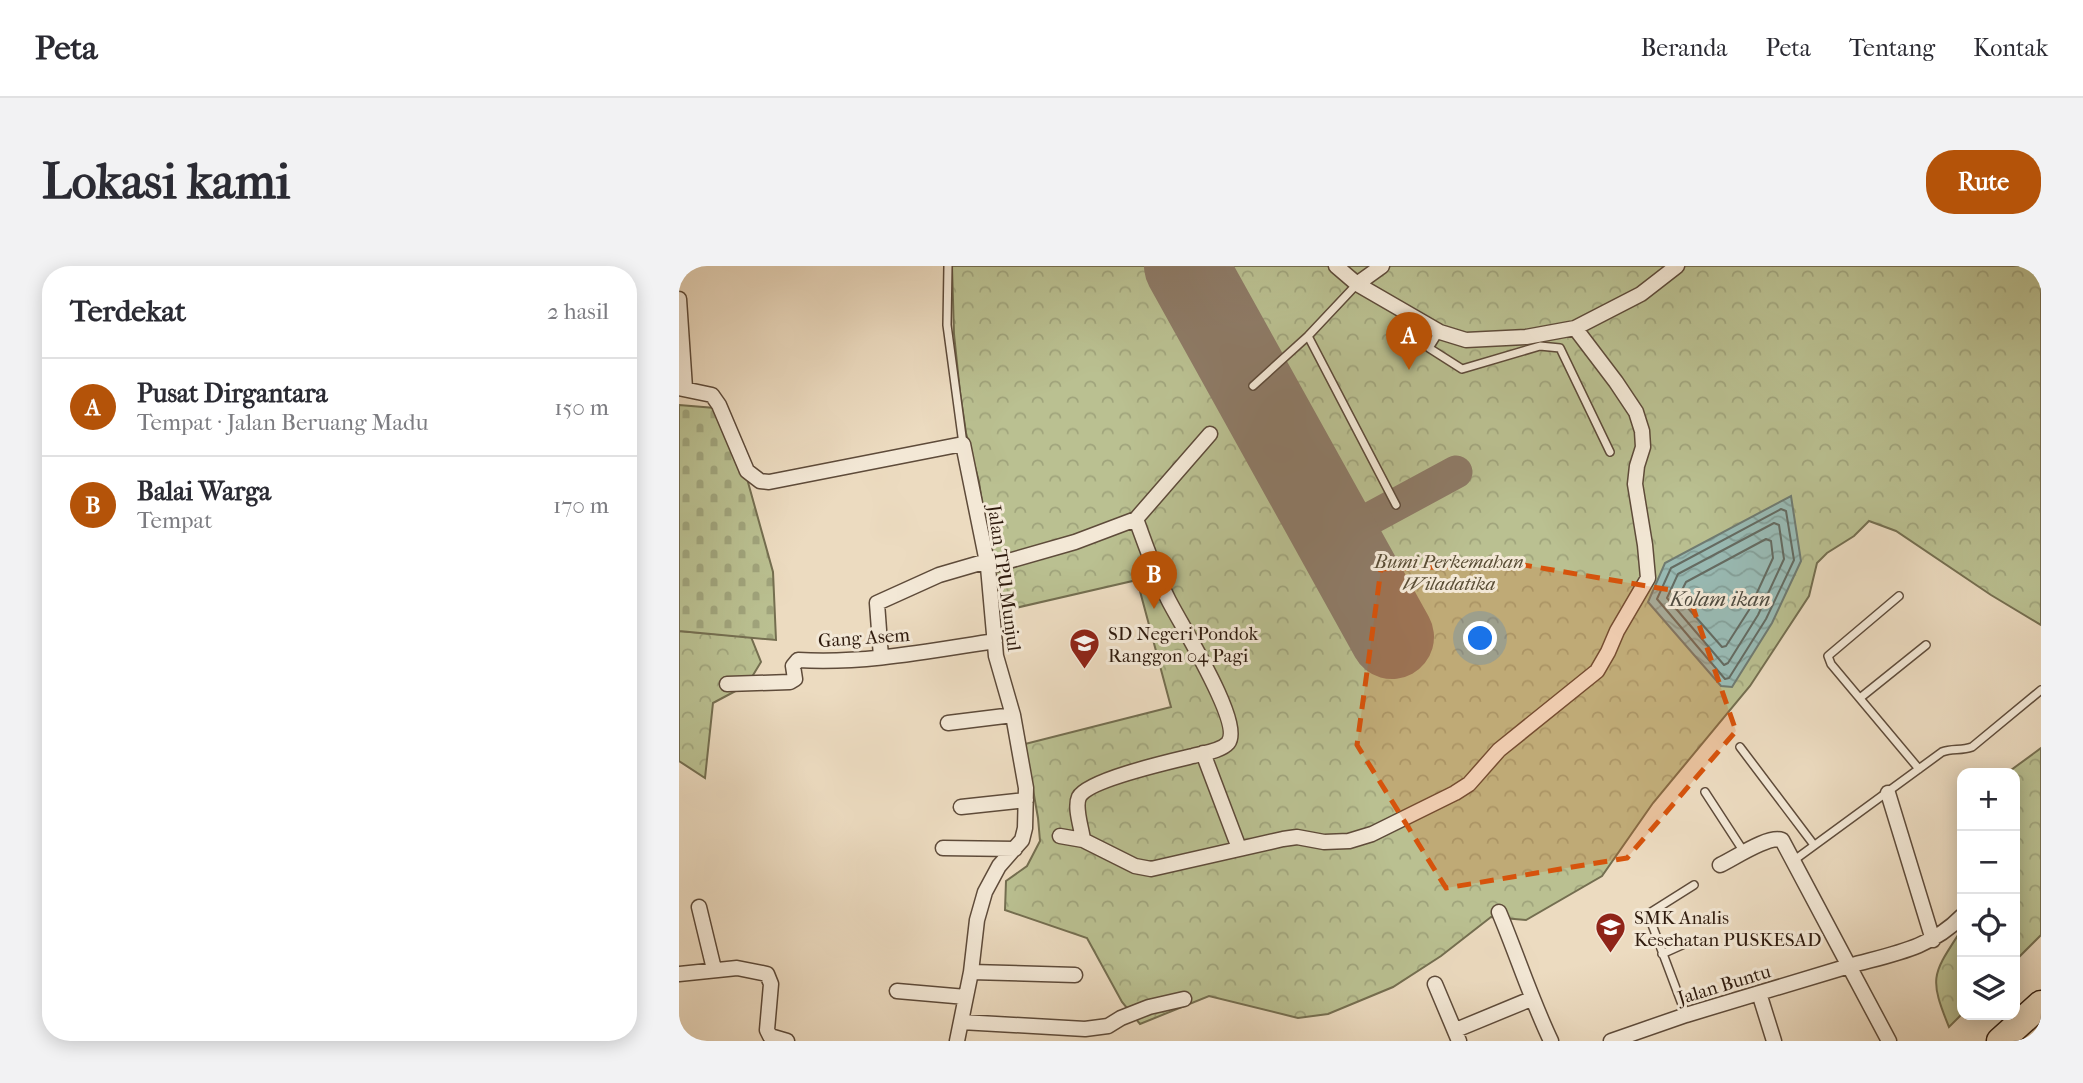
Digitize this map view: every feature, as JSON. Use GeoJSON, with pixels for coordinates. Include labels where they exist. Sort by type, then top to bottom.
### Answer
{"type":"FeatureCollection","features":[{"type":"Feature","properties":{"kind":"highway"},"geometry":{"type":"LineString","coordinates":[[2000,1041],[2041,1004]]}},
{"type":"Feature","properties":{"kind":"street"},"geometry":{"type":"LineString","coordinates":[[1336,266],[1357,284],[1440,332],[1466,340],[1526,337],[1576,328],[1641,294],[1677,266]]}},
{"type":"Feature","properties":{"kind":"street"},"geometry":{"type":"LineString","coordinates":[[1357,284],[1382,266]]}},
{"type":"Feature","properties":{"kind":"street"},"geometry":{"type":"LineString","coordinates":[[679,299],[682,388],[712,395],[719,405],[747,471],[760,481],[769,482],[964,444]]}},
{"type":"Feature","properties":{"kind":"street"},"geometry":{"type":"LineString","coordinates":[[1061,836],[1083,840],[1135,866],[1151,869],[1292,837],[1324,842],[1349,841],[1372,834],[1445,799],[1469,784],[1499,750],[1597,671],[1648,578],[1635,484],[1643,447],[1643,431],[1636,412],[1576,328]]}},
{"type":"Feature","properties":{"kind":"street"},"geometry":{"type":"LineString","coordinates":[[881,657],[877,603],[947,572],[1075,542],[1136,519],[1210,434]]}},
{"type":"Feature","properties":{"kind":"street","name":"Jalan TPU Munjul"},"geometry":{"type":"LineString","coordinates":[[957,1041],[971,972],[977,920],[985,892],[999,866],[1022,840],[1025,828],[1025,800],[1013,715],[996,656],[989,563],[964,444]]}},
{"type":"Feature","properties":{"kind":"street"},"geometry":{"type":"LineString","coordinates":[[1083,840],[1078,803],[1083,793],[1135,771],[1225,746],[1231,735],[1228,716],[1219,693],[1168,599],[1136,519]]}},
{"type":"Feature","properties":{"kind":"street","name":"Gang Asem"},"geometry":{"type":"LineString","coordinates":[[727,684],[792,681],[795,679],[793,666],[798,660],[835,662],[995,641]]}},
{"type":"Feature","properties":{"kind":"street"},"geometry":{"type":"LineString","coordinates":[[948,723],[1013,715]]}},
{"type":"Feature","properties":{"kind":"street"},"geometry":{"type":"LineString","coordinates":[[1203,753],[1239,849]]}},
{"type":"Feature","properties":{"kind":"street"},"geometry":{"type":"LineString","coordinates":[[1888,793],[1934,940],[1957,920]]}},
{"type":"Feature","properties":{"kind":"street"},"geometry":{"type":"LineString","coordinates":[[961,807],[1025,800]]}},
{"type":"Feature","properties":{"kind":"street"},"geometry":{"type":"LineString","coordinates":[[1720,865],[1776,838],[1782,840],[1889,1041]]}},
{"type":"Feature","properties":{"kind":"street"},"geometry":{"type":"LineString","coordinates":[[943,848],[1015,849]]}},
{"type":"Feature","properties":{"kind":"street"},"geometry":{"type":"LineString","coordinates":[[699,907],[714,969]]}},
{"type":"Feature","properties":{"kind":"street"},"geometry":{"type":"LineString","coordinates":[[1499,912],[1523,970],[1531,999],[1551,1041]]}},
{"type":"Feature","properties":{"kind":"street","name":"Jalan Buntu"},"geometry":{"type":"LineString","coordinates":[[1611,1041],[1634,1037],[1686,1015],[1934,940]]}},
{"type":"Feature","properties":{"kind":"street"},"geometry":{"type":"LineString","coordinates":[[679,974],[737,968],[767,974],[771,984],[768,1030],[770,1036],[787,1041]]}},
{"type":"Feature","properties":{"kind":"street"},"geometry":{"type":"LineString","coordinates":[[971,972],[1075,975]]}},
{"type":"Feature","properties":{"kind":"street"},"geometry":{"type":"LineString","coordinates":[[1434,984],[1457,1036],[1531,999]]}},
{"type":"Feature","properties":{"kind":"street"},"geometry":{"type":"LineString","coordinates":[[897,991],[966,997]]}},
{"type":"Feature","properties":{"kind":"street"},"geometry":{"type":"LineString","coordinates":[[1759,993],[1774,1041]]}},
{"type":"Feature","properties":{"kind":"street"},"geometry":{"type":"LineString","coordinates":[[961,1022],[1085,1029],[1108,1026],[1142,1009],[1184,999]]}},
{"type":"Feature","properties":{"kind":"lane"},"geometry":{"type":"LineString","coordinates":[[948,266],[947,325],[964,444]]}},
{"type":"Feature","properties":{"kind":"lane"},"geometry":{"type":"LineString","coordinates":[[1253,386],[1308,336],[1357,284]]}},
{"type":"Feature","properties":{"kind":"lane"},"geometry":{"type":"LineString","coordinates":[[1440,332],[1429,348],[1462,369],[1539,346],[1560,348],[1609,452]]}},
{"type":"Feature","properties":{"kind":"lane"},"geometry":{"type":"LineString","coordinates":[[1308,336],[1396,505]]}},
{"type":"Feature","properties":{"kind":"lane"},"geometry":{"type":"LineString","coordinates":[[1899,596],[1828,656],[1831,664],[1919,769]]}},
{"type":"Feature","properties":{"kind":"lane"},"geometry":{"type":"LineString","coordinates":[[1860,698],[1926,645]]}},
{"type":"Feature","properties":{"kind":"lane"},"geometry":{"type":"LineString","coordinates":[[1792,861],[1942,752],[1961,751],[1972,747],[2041,690]]}},
{"type":"Feature","properties":{"kind":"lane"},"geometry":{"type":"LineString","coordinates":[[1740,747],[1814,845]]}},
{"type":"Feature","properties":{"kind":"lane"},"geometry":{"type":"LineString","coordinates":[[1705,792],[1744,853]]}},
{"type":"Feature","properties":{"kind":"lane"},"geometry":{"type":"LineString","coordinates":[[1686,1015],[1648,914],[1694,886]]}},
{"type":"Feature","properties":{"kind":"lane"},"geometry":{"type":"LineString","coordinates":[[1662,954],[1691,941]]}},
{"type":"Feature","properties":{"kind":"highlighted area"},"geometry":{"type":"Polygon","coordinates":[[[1518,564],[1688,593],[1736,731],[1627,858],[1446,888],[1357,745],[1381,569],[1518,564]]]}},
{"type":"Feature","properties":{"kind":"green space","name":"Bumi Perkemahan Wiladatika"},"geometry":{"type":"Polygon","coordinates":[[[952,266],[2041,266],[2041,625],[1896,531],[1869,521],[1854,536],[1827,553],[1817,563],[1809,596],[1750,686],[1653,803],[1602,876],[1526,920],[1491,917],[1441,956],[1393,987],[1328,1014],[1298,1018],[1209,996],[1140,1024],[1122,1002],[1087,938],[1005,910],[1006,881],[1027,866],[1040,841],[1025,744],[1171,707],[1137,580],[998,612],[979,482],[966,433],[960,392],[954,334],[952,266]]]}},
{"type":"Feature","properties":{"kind":"green space"},"geometry":{"type":"Polygon","coordinates":[[[679,405],[715,408],[746,475],[773,572],[776,640],[679,631],[679,405]]]}},
{"type":"Feature","properties":{"kind":"green space"},"geometry":{"type":"Polygon","coordinates":[[[679,631],[751,637],[761,662],[747,685],[713,703],[705,778],[679,761],[679,631]]]}},
{"type":"Feature","properties":{"kind":"green space"},"geometry":{"type":"Polygon","coordinates":[[[2041,748],[2041,935],[2020,956],[2020,768],[2014,768],[2041,748]]]}},
{"type":"Feature","properties":{"kind":"green space"},"geometry":{"type":"Polygon","coordinates":[[[1957,937],[1957,1019],[1949,1027],[1936,985],[1945,956],[1957,937]]]}},
{"type":"Feature","properties":{"kind":"water","name":"Kolam ikan"},"geometry":{"type":"Polygon","coordinates":[[[1791,496],[1801,561],[1772,623],[1732,687],[1721,686],[1648,602],[1665,563],[1791,496]]]}},
{"type":"Feature","properties":{"kind":"taxiway"},"geometry":{"type":"LineString","coordinates":[[1336,537],[1456,472]]}},
{"type":"Feature","properties":{"kind":"runway"},"geometry":{"type":"LineString","coordinates":[[1186,266],[1392,637]]}},
{"type":"Feature","properties":{"kind":"place","name":"Pusat Dirgantara"},"geometry":{"type":"Point","coordinates":[1409,370]}},
{"type":"Feature","properties":{"kind":"place","name":"Balai Warga"},"geometry":{"type":"Point","coordinates":[1154,609]}},
{"type":"Feature","properties":{"kind":"place","name":"SD Negeri Pondok Ranggon 04 Pagi"},"geometry":{"type":"Point","coordinates":[1085,671]}},
{"type":"Feature","properties":{"kind":"place","name":"SMK Analis Kesehatan PUSKESAD"},"geometry":{"type":"Point","coordinates":[1611,955]}}]}
